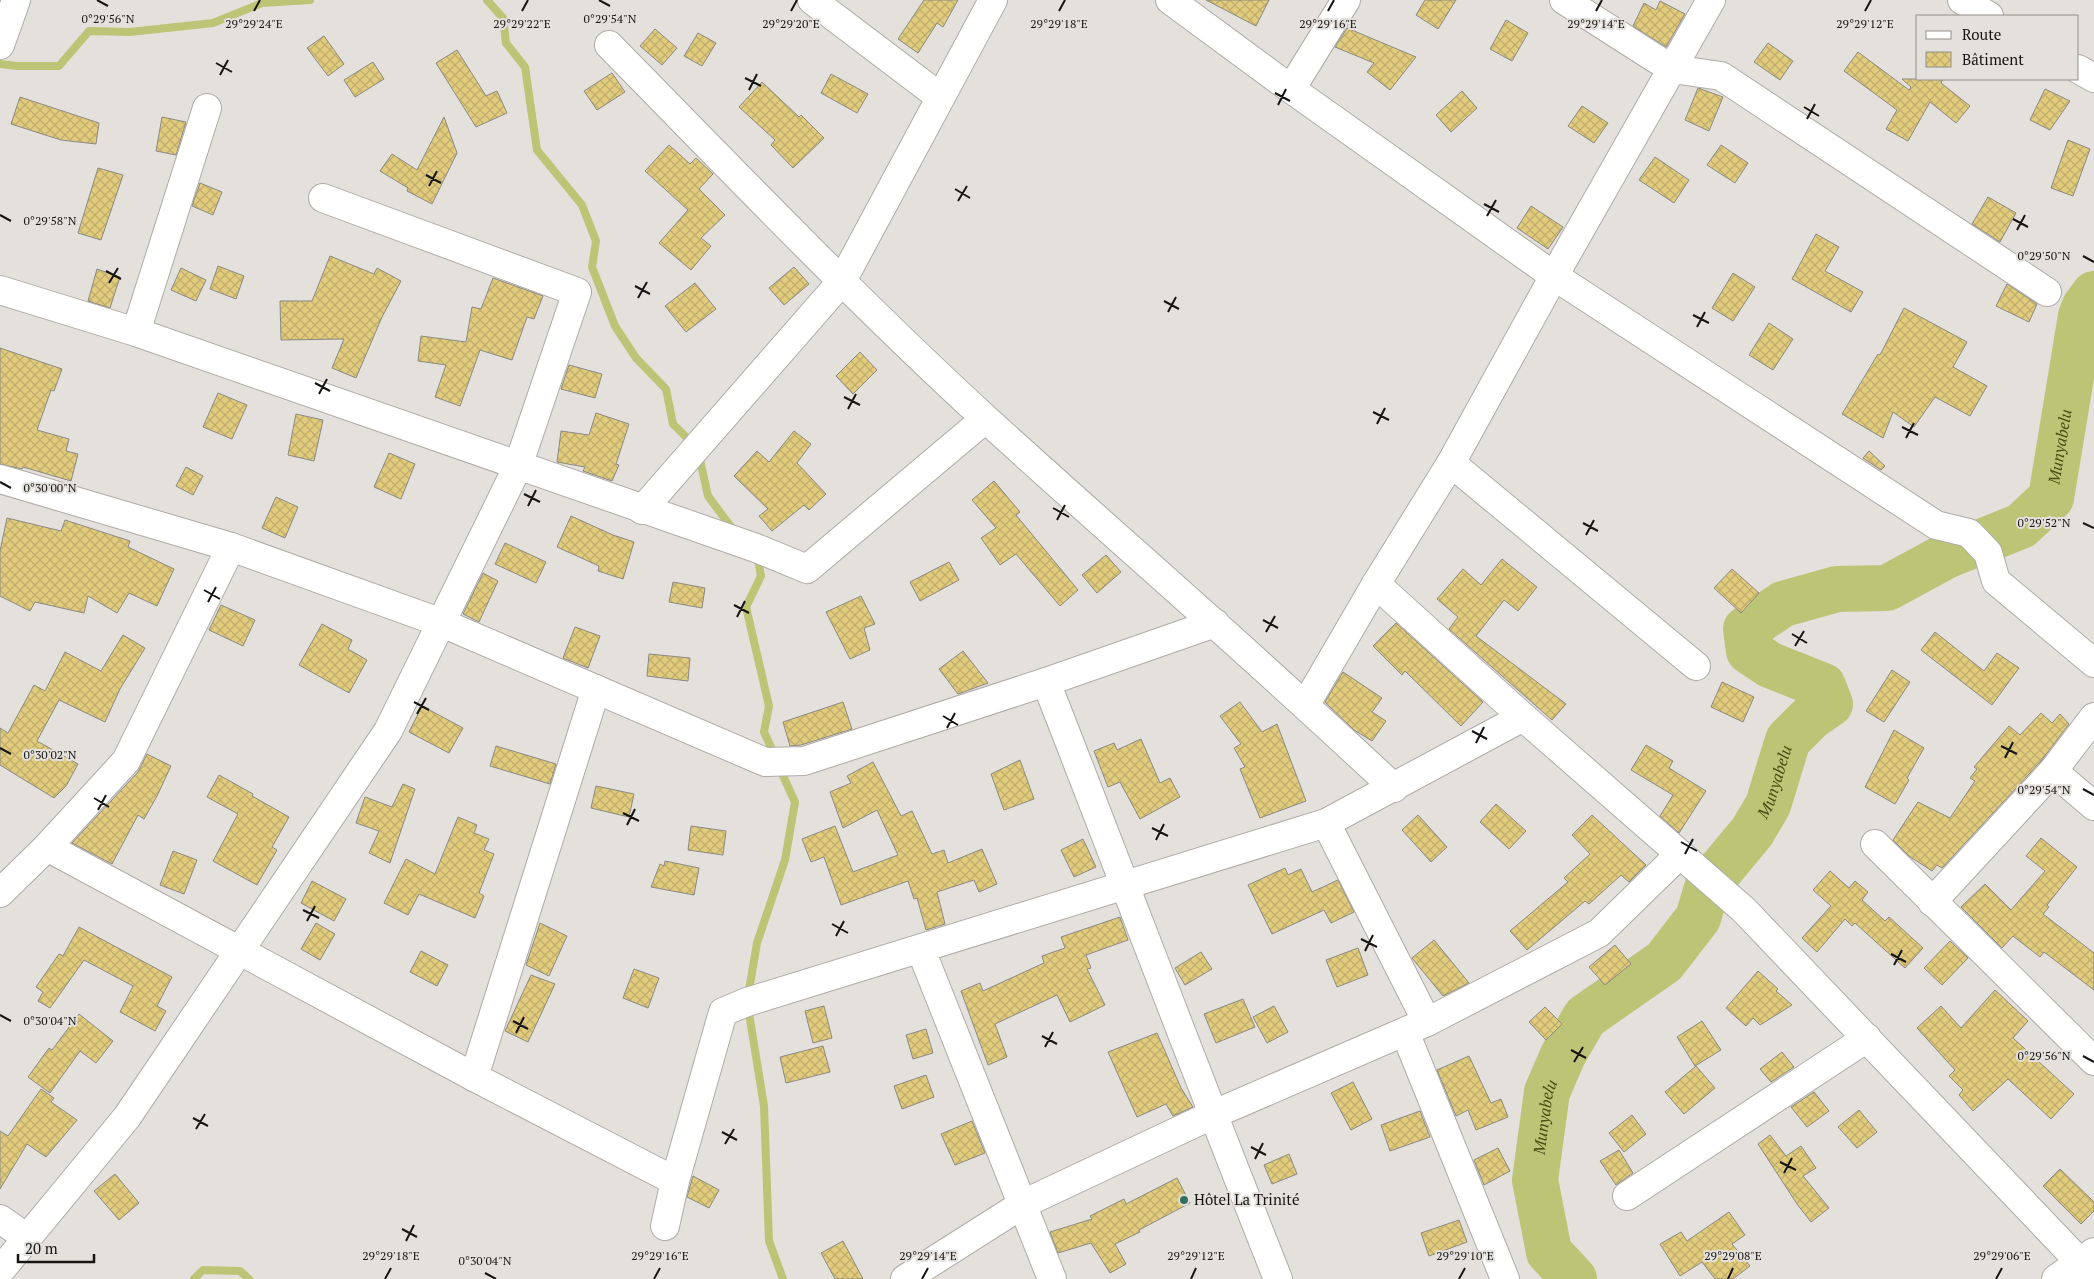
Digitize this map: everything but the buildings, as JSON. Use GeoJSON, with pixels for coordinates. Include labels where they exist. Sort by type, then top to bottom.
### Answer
{"type":"FeatureCollection","features":[{"type":"Feature","properties":{"kind":"street"},"geometry":{"type":"LineString","coordinates":[[0,45],[16,0]]}},
{"type":"Feature","properties":{"kind":"street"},"geometry":{"type":"LineString","coordinates":[[812,0],[940,97]]}},
{"type":"Feature","properties":{"kind":"street"},"geometry":{"type":"LineString","coordinates":[[642,510],[842,281],[993,0]]}},
{"type":"Feature","properties":{"kind":"street"},"geometry":{"type":"LineString","coordinates":[[1170,0],[1291,89],[1554,276],[1936,526],[1969,533],[1988,553],[1996,581],[2094,663]]}},
{"type":"Feature","properties":{"kind":"street"},"geometry":{"type":"LineString","coordinates":[[1291,89],[1346,0]]}},
{"type":"Feature","properties":{"kind":"street"},"geometry":{"type":"LineString","coordinates":[[1564,0],[1672,69],[1721,76],[2047,292]]}},
{"type":"Feature","properties":{"kind":"street"},"geometry":{"type":"LineString","coordinates":[[1306,704],[1376,584],[1451,463],[1554,276],[1711,0]]}},
{"type":"Feature","properties":{"kind":"street"},"geometry":{"type":"LineString","coordinates":[[1962,0],[1987,15]]}},
{"type":"Feature","properties":{"kind":"street"},"geometry":{"type":"LineString","coordinates":[[609,45],[842,281],[985,419],[1306,704],[1394,788]]}},
{"type":"Feature","properties":{"kind":"street"},"geometry":{"type":"LineString","coordinates":[[2079,70],[2094,78]]}},
{"type":"Feature","properties":{"kind":"street"},"geometry":{"type":"LineString","coordinates":[[136,332],[207,108]]}},
{"type":"Feature","properties":{"kind":"street"},"geometry":{"type":"LineString","coordinates":[[0,1272],[128,1117],[388,730],[518,466],[577,292],[323,198]]}},
{"type":"Feature","properties":{"kind":"street"},"geometry":{"type":"LineString","coordinates":[[0,290],[136,332],[642,510],[756,548],[807,569],[985,419]]}},
{"type":"Feature","properties":{"kind":"street"},"geometry":{"type":"LineString","coordinates":[[1451,463],[1696,666]]}},
{"type":"Feature","properties":{"kind":"street"},"geometry":{"type":"LineString","coordinates":[[0,479],[231,547],[442,623],[596,689],[775,762],[804,761],[1046,682],[1215,623]]}},
{"type":"Feature","properties":{"kind":"street"},"geometry":{"type":"LineString","coordinates":[[0,892],[47,847],[126,761],[231,547]]}},
{"type":"Feature","properties":{"kind":"street"},"geometry":{"type":"LineString","coordinates":[[1376,584],[1522,717],[1744,910],[2089,1264],[2056,1279]]}},
{"type":"Feature","properties":{"kind":"street"},"geometry":{"type":"LineString","coordinates":[[1046,682],[1126,885],[1212,1115],[1278,1279]]}},
{"type":"Feature","properties":{"kind":"street"},"geometry":{"type":"LineString","coordinates":[[474,1077],[596,689]]}},
{"type":"Feature","properties":{"kind":"street"},"geometry":{"type":"LineString","coordinates":[[665,1226],[675,1181],[723,1012],[747,1002],[1326,823],[1394,788],[1522,717]]}},
{"type":"Feature","properties":{"kind":"street"},"geometry":{"type":"LineString","coordinates":[[1932,902],[2053,771],[2094,717]]}},
{"type":"Feature","properties":{"kind":"street"},"geometry":{"type":"LineString","coordinates":[[2053,771],[2094,806]]}},
{"type":"Feature","properties":{"kind":"street"},"geometry":{"type":"LineString","coordinates":[[1326,823],[1416,1027],[1505,1279]]}},
{"type":"Feature","properties":{"kind":"street"},"geometry":{"type":"LineString","coordinates":[[1875,844],[2094,1061]]}},
{"type":"Feature","properties":{"kind":"street"},"geometry":{"type":"LineString","coordinates":[[47,847],[474,1077],[675,1181]]}},
{"type":"Feature","properties":{"kind":"street"},"geometry":{"type":"LineString","coordinates":[[905,1279],[1023,1204],[1212,1115],[1416,1027],[1600,933],[1686,860]]}},
{"type":"Feature","properties":{"kind":"street"},"geometry":{"type":"LineString","coordinates":[[920,950],[1052,1279]]}},
{"type":"Feature","properties":{"kind":"street"},"geometry":{"type":"LineString","coordinates":[[1627,1196],[1867,1038]]}},
{"type":"Feature","properties":{"kind":"street"},"geometry":{"type":"LineString","coordinates":[[0,1219],[27,1238]]}},
{"type":"Feature","properties":{"kind":"waterway"},"geometry":{"type":"LineString","coordinates":[[0,64],[59,66],[89,31],[130,32],[213,23],[262,3],[310,0]]}},
{"type":"Feature","properties":{"kind":"waterway"},"geometry":{"type":"LineString","coordinates":[[487,0],[503,18],[506,43],[525,67],[537,150],[582,205],[596,241],[592,267],[615,326],[636,358],[666,389],[673,424],[694,445]]}},
{"type":"Feature","properties":{"kind":"waterway","name":"Munyabelu"},"geometry":{"type":"LineString","coordinates":[[1574,1279],[1549,1252],[1535,1180],[1547,1092],[1563,1055],[1585,1017],[1664,962],[1698,918],[1708,885],[1752,832],[1768,805],[1788,740],[1811,717],[1830,704],[1823,686],[1770,665],[1749,651],[1746,629],[1783,604],[1837,589],[1887,588],[1946,556],[2021,526],[2051,498],[2081,316],[2085,306],[2094,294]]}},
{"type":"Feature","properties":{"kind":"waterway"},"geometry":{"type":"LineString","coordinates":[[699,455],[708,496],[734,531]]}},
{"type":"Feature","properties":{"kind":"waterway"},"geometry":{"type":"LineString","coordinates":[[757,554],[761,576],[746,607],[769,706],[764,732],[775,756]]}},
{"type":"Feature","properties":{"kind":"waterway"},"geometry":{"type":"LineString","coordinates":[[748,996],[757,943],[785,860],[795,802],[779,767]]}},
{"type":"Feature","properties":{"kind":"waterway"},"geometry":{"type":"LineString","coordinates":[[748,1007],[764,1106],[769,1241],[783,1279]]}},
{"type":"Feature","properties":{"kind":"waterway"},"geometry":{"type":"LineString","coordinates":[[194,1279],[203,1270],[240,1271],[249,1279]]}},
{"type":"Feature","properties":{"kind":"place","name":"Hôtel La Trinité"},"geometry":{"type":"Point","coordinates":[1184,1200]}}]}
